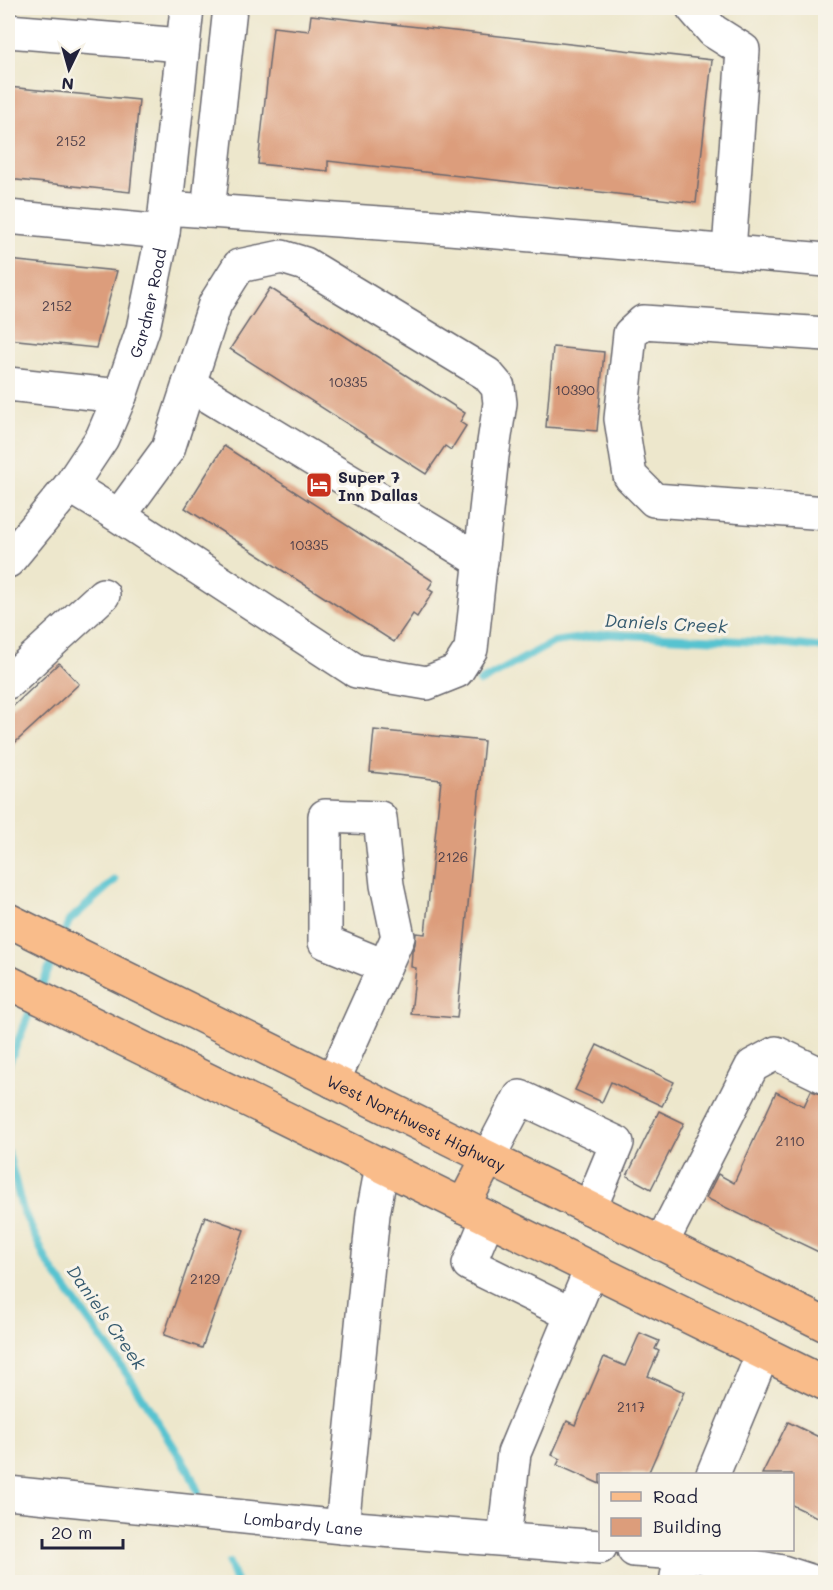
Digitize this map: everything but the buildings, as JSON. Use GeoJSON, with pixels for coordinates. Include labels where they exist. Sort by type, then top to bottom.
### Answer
{"type":"FeatureCollection","features":[{"type":"Feature","properties":{"kind":"main road","name":"West Northwest Highway"},"geometry":{"type":"LineString","coordinates":[[13,923],[661,1244],[819,1315]]}},
{"type":"Feature","properties":{"kind":"main road"},"geometry":{"type":"LineString","coordinates":[[8,982],[825,1384]]}},
{"type":"Feature","properties":{"kind":"main road"},"geometry":{"type":"LineString","coordinates":[[475,1212],[488,1158]]}},
{"type":"Feature","properties":{"kind":"main road"},"geometry":{"type":"LineString","coordinates":[[772,1358],[819,1315]]}},
{"type":"Feature","properties":{"kind":"street","name":"Gardner Road"},"geometry":{"type":"LineString","coordinates":[[8,561],[70,486],[102,438],[120,396],[143,329],[164,220],[187,8]]}},
{"type":"Feature","properties":{"kind":"street"},"geometry":{"type":"LineString","coordinates":[[208,211],[230,8]]}},
{"type":"Feature","properties":{"kind":"street"},"geometry":{"type":"LineString","coordinates":[[693,8],[713,32],[743,50],[729,251]]}},
{"type":"Feature","properties":{"kind":"street"},"geometry":{"type":"LineString","coordinates":[[8,31],[182,45]]}},
{"type":"Feature","properties":{"kind":"street"},"geometry":{"type":"LineString","coordinates":[[8,217],[164,220],[208,211],[449,228],[825,260]]}},
{"type":"Feature","properties":{"kind":"street"},"geometry":{"type":"LineString","coordinates":[[70,486],[356,671],[427,683],[457,671],[471,649],[500,403],[498,387],[487,374],[305,264],[282,257],[239,266],[215,304],[168,449],[119,516]]}},
{"type":"Feature","properties":{"kind":"street"},"geometry":{"type":"LineString","coordinates":[[825,334],[643,322],[630,334],[621,419],[630,476],[654,500],[825,513]]}},
{"type":"Feature","properties":{"kind":"street"},"geometry":{"type":"LineString","coordinates":[[8,384],[120,396]]}},
{"type":"Feature","properties":{"kind":"street"},"geometry":{"type":"LineString","coordinates":[[189,384],[481,561]]}},
{"type":"Feature","properties":{"kind":"street"},"geometry":{"type":"LineString","coordinates":[[8,682],[103,595]]}},
{"type":"Feature","properties":{"kind":"street"},"geometry":{"type":"LineString","coordinates":[[333,1081],[384,966]]}},
{"type":"Feature","properties":{"kind":"street"},"geometry":{"type":"LineString","coordinates":[[661,1244],[753,1065],[776,1053],[825,1077]]}},
{"type":"Feature","properties":{"kind":"street"},"geometry":{"type":"LineString","coordinates":[[488,1158],[520,1097],[617,1143],[590,1208]]}},
{"type":"Feature","properties":{"kind":"street"},"geometry":{"type":"LineString","coordinates":[[342,1527],[373,1214],[382,1166]]}},
{"type":"Feature","properties":{"kind":"street"},"geometry":{"type":"LineString","coordinates":[[475,1212],[469,1264],[571,1314]]}},
{"type":"Feature","properties":{"kind":"street"},"geometry":{"type":"LineString","coordinates":[[504,1539],[514,1453],[591,1269]]}},
{"type":"Feature","properties":{"kind":"street"},"geometry":{"type":"LineString","coordinates":[[714,1473],[772,1358]]}},
{"type":"Feature","properties":{"kind":"street","name":"Lombardy Lane"},"geometry":{"type":"LineString","coordinates":[[8,1493],[342,1527],[599,1547]]}},
{"type":"Feature","properties":{"kind":"street"},"geometry":{"type":"LineString","coordinates":[[638,1551],[679,1562],[813,1582]]}},
{"type":"Feature","properties":{"kind":"waterway","name":"Daniels Creek"},"geometry":{"type":"LineString","coordinates":[[480,682],[554,642],[608,634],[777,643],[826,648]]}},
{"type":"Feature","properties":{"kind":"waterway","name":"Daniels Creek"},"geometry":{"type":"LineString","coordinates":[[61,940],[69,921],[115,880]]}},
{"type":"Feature","properties":{"kind":"waterway","name":"Daniels Creek"},"geometry":{"type":"LineString","coordinates":[[40,990],[56,952]]}},
{"type":"Feature","properties":{"kind":"waterway","name":"Daniels Creek"},"geometry":{"type":"LineString","coordinates":[[8,1065],[34,1002]]}},
{"type":"Feature","properties":{"kind":"waterway","name":"Daniels Creek"},"geometry":{"type":"LineString","coordinates":[[8,1153],[22,1208],[47,1262],[129,1377],[188,1469],[198,1492]]}},
{"type":"Feature","properties":{"kind":"waterway","name":"Daniels Creek"},"geometry":{"type":"LineString","coordinates":[[229,1563],[236,1582]]}},
{"type":"Feature","properties":{"kind":"place","name":"Super 7 Inn Dallas"},"geometry":{"type":"Point","coordinates":[319,485]}}]}
